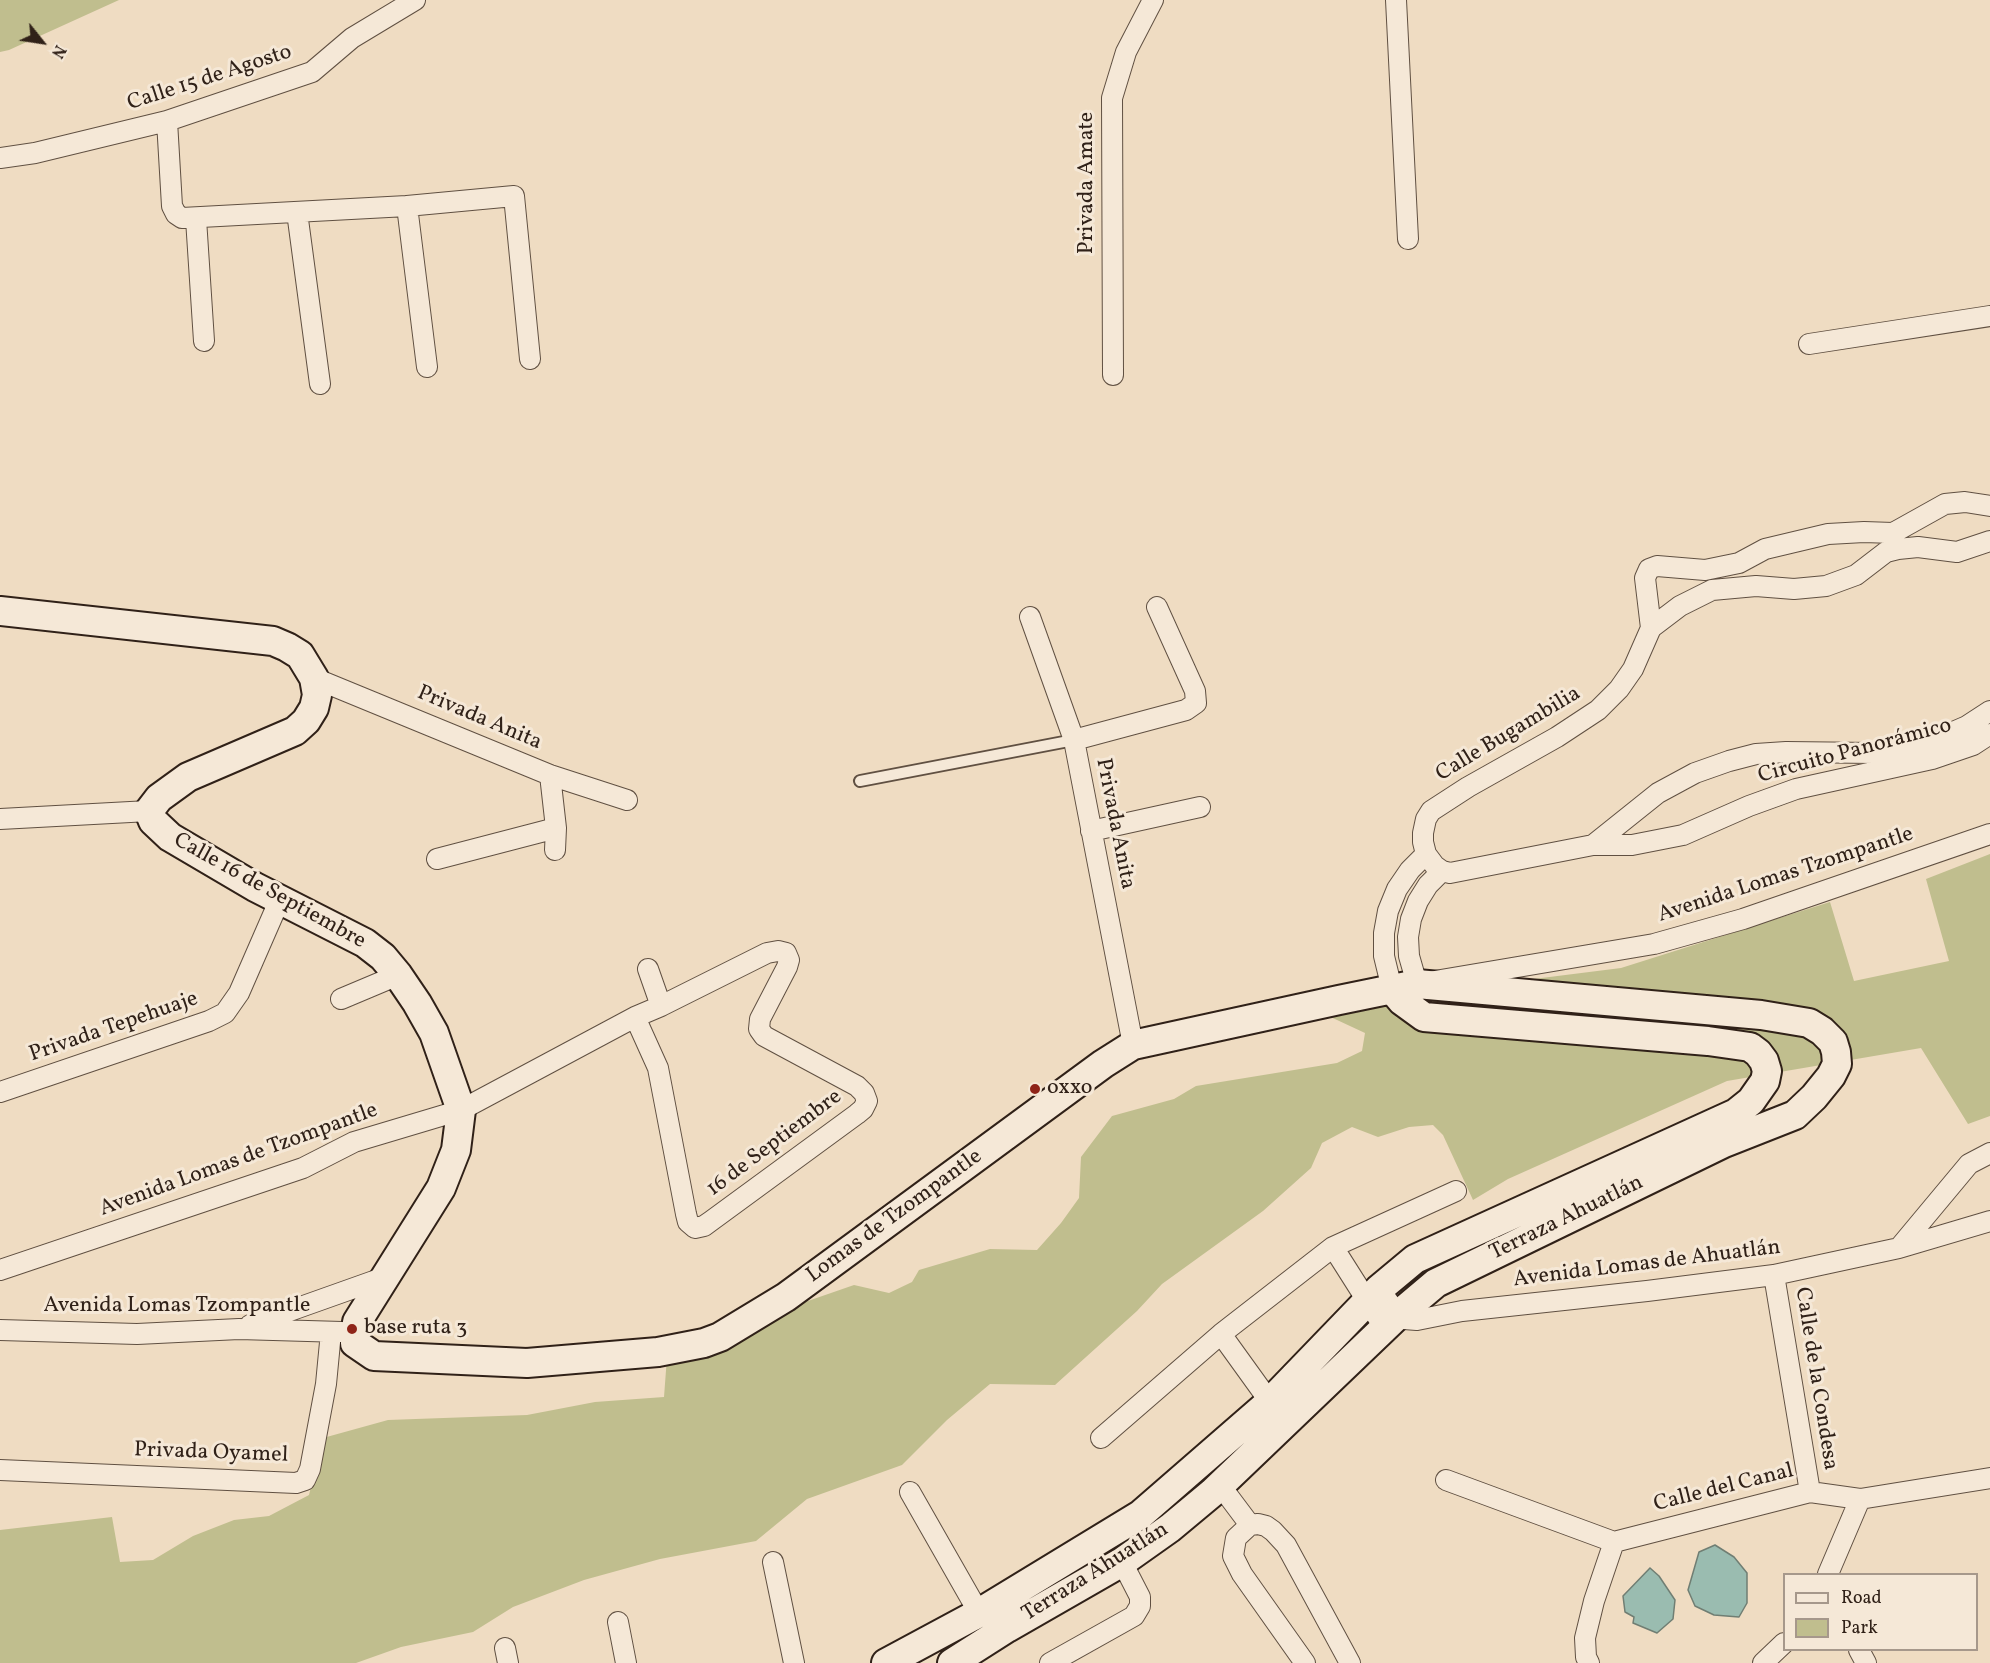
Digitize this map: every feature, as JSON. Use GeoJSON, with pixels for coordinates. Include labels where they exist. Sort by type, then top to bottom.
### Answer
{"type":"FeatureCollection","features":[{"type":"Feature","properties":{"kind":"street","name":"Calle 15 de Agosto"},"geometry":{"type":"LineString","coordinates":[[0,158],[35,153],[167,121],[312,72],[352,38],[415,0]]}},
{"type":"Feature","properties":{"kind":"street","name":"Privada Amate"},"geometry":{"type":"LineString","coordinates":[[1113,375],[1112,98],[1126,52],[1153,0]]}},
{"type":"Feature","properties":{"kind":"street"},"geometry":{"type":"LineString","coordinates":[[1396,0],[1408,238]]}},
{"type":"Feature","properties":{"kind":"street"},"geometry":{"type":"LineString","coordinates":[[167,121],[172,206],[176,214],[182,218],[407,206],[514,196],[530,359]]}},
{"type":"Feature","properties":{"kind":"street"},"geometry":{"type":"LineString","coordinates":[[407,206],[427,368]]}},
{"type":"Feature","properties":{"kind":"street"},"geometry":{"type":"LineString","coordinates":[[297,212],[320,384]]}},
{"type":"Feature","properties":{"kind":"street"},"geometry":{"type":"LineString","coordinates":[[196,219],[204,341]]}},
{"type":"Feature","properties":{"kind":"street"},"geometry":{"type":"LineString","coordinates":[[1809,344],[1990,316]]}},
{"type":"Feature","properties":{"kind":"street","name":"Calle Bugambilia"},"geometry":{"type":"LineString","coordinates":[[1433,862],[1423,833],[1426,819],[1431,811],[1468,787],[1557,737],[1598,710],[1619,689],[1633,669],[1651,628],[1680,606],[1712,590],[1756,586],[1794,590],[1826,586],[1856,575],[1945,504],[1965,502],[1990,506]]}},
{"type":"Feature","properties":{"kind":"street","name":"Calle Bugambilia"},"geometry":{"type":"LineString","coordinates":[[1651,628],[1645,578],[1649,569],[1657,566],[1705,570],[1738,563],[1766,549],[1828,534],[1864,532],[1918,547],[1957,552],[1990,541]]}},
{"type":"Feature","properties":{"kind":"street"},"geometry":{"type":"LineString","coordinates":[[1705,570],[1712,590]]}},
{"type":"Feature","properties":{"kind":"street"},"geometry":{"type":"LineString","coordinates":[[1074,740],[1186,710],[1196,702],[1195,691],[1157,607]]}},
{"type":"Feature","properties":{"kind":"street"},"geometry":{"type":"LineString","coordinates":[[0,610],[273,641],[287,646],[300,655],[314,678],[317,695],[314,708],[306,721],[295,731],[188,777],[172,786],[149,811],[0,819]]}},
{"type":"Feature","properties":{"kind":"street","name":"Privada Anita"},"geometry":{"type":"LineString","coordinates":[[1030,616],[1074,740],[1133,1045]]}},
{"type":"Feature","properties":{"kind":"street","name":"Privada Anita"},"geometry":{"type":"LineString","coordinates":[[314,678],[550,775],[627,800]]}},
{"type":"Feature","properties":{"kind":"street","name":"Circuito Panorámico"},"geometry":{"type":"LineString","coordinates":[[1593,845],[1658,793],[1695,773],[1729,761],[1756,754],[1874,753],[1916,748],[1967,726],[1990,711]]}},
{"type":"Feature","properties":{"kind":"street"},"geometry":{"type":"LineString","coordinates":[[1967,726],[1973,745]]}},
{"type":"Feature","properties":{"kind":"street","name":"Circuito Panorámico"},"geometry":{"type":"LineString","coordinates":[[1433,862],[1450,873],[1593,845],[1632,845],[1683,835],[1749,806],[1796,789],[1932,759],[1973,745],[1990,734]]}},
{"type":"Feature","properties":{"kind":"street"},"geometry":{"type":"LineString","coordinates":[[550,775],[556,828],[555,850]]}},
{"type":"Feature","properties":{"kind":"street"},"geometry":{"type":"LineString","coordinates":[[1091,831],[1200,807]]}},
{"type":"Feature","properties":{"kind":"street","name":"Calle 16 de Septiembre"},"geometry":{"type":"LineString","coordinates":[[149,811],[153,821],[170,837],[255,887],[365,943],[383,957],[417,1003],[434,1033],[461,1110],[456,1150],[441,1188],[347,1336]]}},
{"type":"Feature","properties":{"kind":"street"},"geometry":{"type":"LineString","coordinates":[[437,859],[556,828]]}},
{"type":"Feature","properties":{"kind":"street","name":"Avenida Lomas Tzompantle"},"geometry":{"type":"LineString","coordinates":[[1404,986],[1654,944],[1743,919],[1990,834]]}},
{"type":"Feature","properties":{"kind":"street"},"geometry":{"type":"LineString","coordinates":[[1404,986],[1384,957],[1384,933],[1388,911],[1397,889],[1410,870],[1433,862]]}},
{"type":"Feature","properties":{"kind":"street","name":"Privada Tepehuaje"},"geometry":{"type":"LineString","coordinates":[[0,1092],[209,1022],[225,1013],[239,993],[280,898]]}},
{"type":"Feature","properties":{"kind":"street","name":"16 de Septiembre"},"geometry":{"type":"LineString","coordinates":[[461,1110],[635,1017],[767,953],[778,951],[786,953],[789,960],[788,967],[760,1019],[759,1029],[764,1036],[857,1086],[864,1093],[867,1101],[863,1108],[711,1221],[695,1228],[688,1222],[686,1214],[658,1068],[635,1017]]}},
{"type":"Feature","properties":{"kind":"street"},"geometry":{"type":"LineString","coordinates":[[648,969],[661,1006]]}},
{"type":"Feature","properties":{"kind":"street"},"geometry":{"type":"LineString","coordinates":[[340,999],[398,975]]}},
{"type":"Feature","properties":{"kind":"street","name":"Lomas de Tzompantle"},"geometry":{"type":"LineString","coordinates":[[347,1336],[374,1356],[527,1363],[658,1352],[704,1343],[720,1337],[786,1297],[1103,1064],[1133,1045],[1404,986]]}},
{"type":"Feature","properties":{"kind":"street","name":"Terraza Ahuatlán"},"geometry":{"type":"LineString","coordinates":[[892,1662],[979,1613],[1140,1515],[1270,1402],[1373,1295],[1415,1259],[1736,1113],[1751,1101],[1765,1081],[1767,1071],[1764,1061],[1750,1047],[1738,1044],[1424,1017],[1402,1001],[1404,986],[1761,1015],[1809,1023],[1833,1042],[1837,1064],[1823,1087],[1795,1115],[1724,1143],[1436,1284],[1392,1322],[1216,1489],[1170,1528],[1122,1562],[1007,1628],[952,1663]]}},
{"type":"Feature","properties":{"kind":"street","name":"Avenida Lomas de Tzompantle"},"geometry":{"type":"LineString","coordinates":[[0,1270],[303,1168],[354,1142],[461,1110]]}},
{"type":"Feature","properties":{"kind":"street"},"geometry":{"type":"LineString","coordinates":[[1899,1248],[1969,1164],[1990,1153]]}},
{"type":"Feature","properties":{"kind":"street"},"geometry":{"type":"LineString","coordinates":[[1101,1438],[1221,1334],[1333,1247],[1456,1191]]}},
{"type":"Feature","properties":{"kind":"street","name":"Avenida Lomas de Ahuatlán"},"geometry":{"type":"LineString","coordinates":[[1392,1322],[1404,1319],[1417,1320],[1462,1311],[1647,1292],[1774,1275],[1899,1248],[1990,1221]]}},
{"type":"Feature","properties":{"kind":"street"},"geometry":{"type":"LineString","coordinates":[[1333,1247],[1392,1322]]}},
{"type":"Feature","properties":{"kind":"street","name":"Calle de la Condesa"},"geometry":{"type":"LineString","coordinates":[[1774,1275],[1810,1492]]}},
{"type":"Feature","properties":{"kind":"street"},"geometry":{"type":"LineString","coordinates":[[238,1329],[385,1277]]}},
{"type":"Feature","properties":{"kind":"street","name":"Avenida Lomas Tzompantle"},"geometry":{"type":"LineString","coordinates":[[0,1330],[137,1334],[238,1329],[347,1336]]}},
{"type":"Feature","properties":{"kind":"street"},"geometry":{"type":"LineString","coordinates":[[1221,1334],[1270,1402]]}},
{"type":"Feature","properties":{"kind":"street","name":"Privada Oyamel"},"geometry":{"type":"LineString","coordinates":[[0,1470],[296,1483],[305,1480],[310,1469],[326,1384],[347,1336]]}},
{"type":"Feature","properties":{"kind":"street","name":"Calle del Canal"},"geometry":{"type":"LineString","coordinates":[[1614,1542],[1810,1492],[1860,1498],[1990,1478]]}},
{"type":"Feature","properties":{"kind":"street"},"geometry":{"type":"LineString","coordinates":[[1446,1480],[1614,1542],[1585,1638],[1586,1658],[1589,1663]]}},
{"type":"Feature","properties":{"kind":"street"},"geometry":{"type":"LineString","coordinates":[[1216,1489],[1245,1528]]}},
{"type":"Feature","properties":{"kind":"street"},"geometry":{"type":"LineString","coordinates":[[910,1492],[979,1613]]}},
{"type":"Feature","properties":{"kind":"street"},"geometry":{"type":"LineString","coordinates":[[1829,1573],[1860,1498]]}},
{"type":"Feature","properties":{"kind":"street"},"geometry":{"type":"LineString","coordinates":[[1305,1663],[1242,1574],[1233,1556],[1233,1547],[1245,1528],[1258,1524],[1266,1526],[1286,1545],[1350,1663]]}},
{"type":"Feature","properties":{"kind":"street"},"geometry":{"type":"LineString","coordinates":[[773,1562],[794,1663]]}},
{"type":"Feature","properties":{"kind":"street"},"geometry":{"type":"LineString","coordinates":[[1050,1663],[1134,1616],[1140,1606],[1140,1597],[1122,1562]]}},
{"type":"Feature","properties":{"kind":"street"},"geometry":{"type":"LineString","coordinates":[[618,1622],[626,1663]]}},
{"type":"Feature","properties":{"kind":"street"},"geometry":{"type":"LineString","coordinates":[[1763,1663],[1783,1645]]}},
{"type":"Feature","properties":{"kind":"lane"},"geometry":{"type":"LineString","coordinates":[[860,781],[1074,740]]}},
{"type":"Feature","properties":{"kind":"green space"},"geometry":{"type":"Polygon","coordinates":[[[0,0],[119,0],[0,52],[0,0]]]}},
{"type":"Feature","properties":{"kind":"green space"},"geometry":{"type":"Polygon","coordinates":[[[1990,854],[1990,1116],[1968,1124],[1921,1048],[1727,1081],[1508,1179],[1473,1200],[1443,1135],[1433,1125],[1409,1127],[1378,1137],[1352,1127],[1322,1143],[1311,1168],[1263,1211],[1162,1284],[1137,1311],[1055,1385],[990,1384],[947,1420],[902,1465],[807,1499],[756,1541],[660,1559],[584,1580],[513,1607],[473,1632],[401,1647],[356,1663],[0,1663],[0,1530],[112,1517],[120,1562],[153,1560],[193,1536],[234,1520],[269,1516],[309,1495],[323,1438],[388,1420],[527,1415],[595,1402],[664,1397],[667,1357],[782,1310],[854,1285],[889,1293],[912,1282],[919,1270],[990,1249],[1037,1250],[1079,1198],[1081,1157],[1112,1116],[1174,1099],[1196,1086],[1337,1063],[1362,1051],[1365,1033],[1322,1013],[1359,1001],[1621,968],[1830,902],[1854,981],[1949,961],[1926,879],[1990,854]]]}},
{"type":"Feature","properties":{"kind":"water"},"geometry":{"type":"Polygon","coordinates":[[[1715,1545],[1734,1557],[1747,1573],[1747,1603],[1739,1617],[1714,1615],[1695,1606],[1688,1590],[1699,1552],[1715,1545]]]}},
{"type":"Feature","properties":{"kind":"water"},"geometry":{"type":"Polygon","coordinates":[[[1650,1568],[1659,1576],[1675,1600],[1673,1619],[1657,1633],[1633,1623],[1634,1617],[1625,1612],[1623,1596],[1650,1568]]]}},
{"type":"Feature","properties":{"kind":"place","name":"oxxo"},"geometry":{"type":"Point","coordinates":[1035,1089]}},
{"type":"Feature","properties":{"kind":"place","name":"base ruta 3"},"geometry":{"type":"Point","coordinates":[352,1329]}}]}
